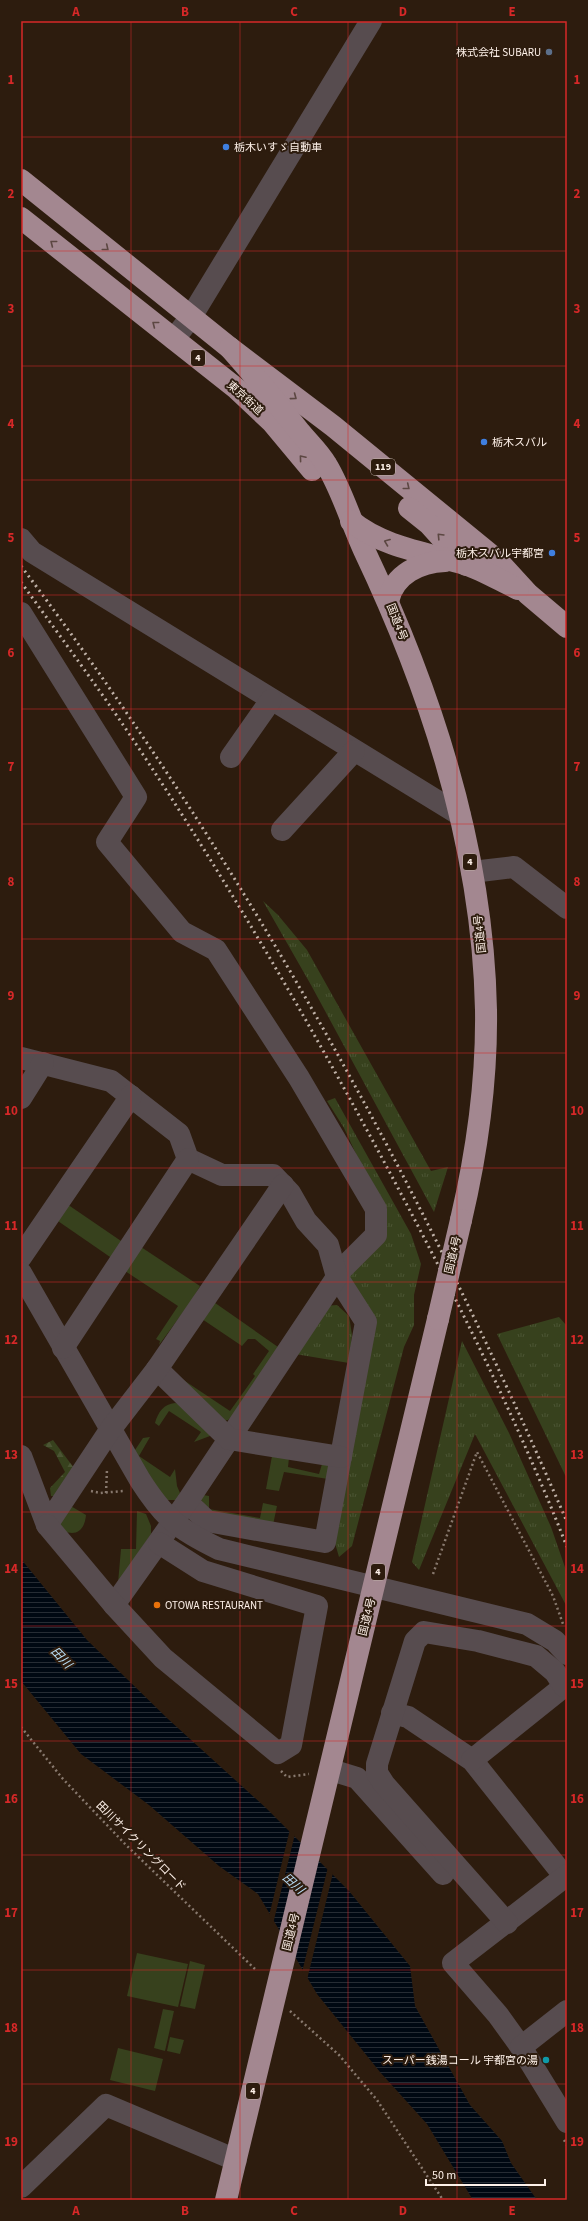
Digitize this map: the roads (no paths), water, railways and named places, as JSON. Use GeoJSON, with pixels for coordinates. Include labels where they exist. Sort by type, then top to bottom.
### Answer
{"type":"FeatureCollection","features":[{"type":"Feature","properties":{"kind":"highway","name":"東京街道"},"geometry":{"type":"LineString","coordinates":[[21,180],[230,348],[333,426],[497,560],[528,594],[567,627]]}},
{"type":"Feature","properties":{"kind":"highway","name":"東京街道"},"geometry":{"type":"LineString","coordinates":[[21,218],[237,389],[272,422],[312,470],[351,522],[377,538],[458,563],[528,594]]}},
{"type":"Feature","properties":{"kind":"highway","name":"国道4号"},"geometry":{"type":"LineString","coordinates":[[226,2200],[317,1826],[322,1772],[374,1588],[461,1220],[476,1147],[484,1062],[486,1010],[483,965],[472,872],[460,815],[446,762],[427,703],[388,601],[325,463],[270,394],[230,348]]}},
{"type":"Feature","properties":{"kind":"highway","name":"東京街道"},"geometry":{"type":"LineString","coordinates":[[333,426],[333,439],[341,451],[430,524],[458,563]]}},
{"type":"Feature","properties":{"kind":"highway"},"geometry":{"type":"LineString","coordinates":[[388,601],[394,585],[412,569],[432,561],[458,563]]}},
{"type":"Feature","properties":{"kind":"street"},"geometry":{"type":"LineString","coordinates":[[174,339],[191,317],[371,21]]}},
{"type":"Feature","properties":{"kind":"street"},"geometry":{"type":"LineString","coordinates":[[21,539],[32,552],[460,815]]}},
{"type":"Feature","properties":{"kind":"street"},"geometry":{"type":"LineString","coordinates":[[21,613],[136,797],[108,842],[182,932],[216,950],[299,1078],[376,1209],[376,1235],[336,1275],[337,1277],[188,1502],[114,1605]]}},
{"type":"Feature","properties":{"kind":"street"},"geometry":{"type":"LineString","coordinates":[[231,757],[271,700]]}},
{"type":"Feature","properties":{"kind":"street"},"geometry":{"type":"LineString","coordinates":[[282,830],[354,751]]}},
{"type":"Feature","properties":{"kind":"street"},"geometry":{"type":"LineString","coordinates":[[472,872],[514,867],[567,908]]}},
{"type":"Feature","properties":{"kind":"street"},"geometry":{"type":"LineString","coordinates":[[21,1058],[111,1081],[179,1134],[188,1159],[222,1175],[273,1175],[290,1193],[306,1221],[328,1245],[336,1275],[366,1322],[325,1542],[207,1520],[188,1502]]}},
{"type":"Feature","properties":{"kind":"street"},"geometry":{"type":"LineString","coordinates":[[21,1098],[43,1063]]}},
{"type":"Feature","properties":{"kind":"street"},"geometry":{"type":"LineString","coordinates":[[21,1257],[131,1096]]}},
{"type":"Feature","properties":{"kind":"street"},"geometry":{"type":"LineString","coordinates":[[63,1348],[188,1159]]}},
{"type":"Feature","properties":{"kind":"street"},"geometry":{"type":"LineString","coordinates":[[47,1525],[110,1430],[157,1369],[283,1185]]}},
{"type":"Feature","properties":{"kind":"street"},"geometry":{"type":"LineString","coordinates":[[21,1273],[110,1430],[154,1502],[173,1523],[187,1534],[219,1549],[374,1588],[527,1624],[555,1641],[567,1654]]}},
{"type":"Feature","properties":{"kind":"street"},"geometry":{"type":"LineString","coordinates":[[157,1369],[229,1439],[341,1457]]}},
{"type":"Feature","properties":{"kind":"street"},"geometry":{"type":"LineString","coordinates":[[21,1456],[47,1525],[114,1605],[164,1658],[278,1753],[291,1745],[317,1606],[203,1571],[159,1543]]}},
{"type":"Feature","properties":{"kind":"street"},"geometry":{"type":"LineString","coordinates":[[472,1760],[565,1685],[554,1672],[536,1656],[478,1641],[424,1632],[415,1641],[377,1764],[377,1773],[398,1812],[484,1919],[483,1926],[477,1932]]}},
{"type":"Feature","properties":{"kind":"street"},"geometry":{"type":"LineString","coordinates":[[392,1712],[408,1717],[472,1760],[566,1876],[507,1923],[453,1962],[498,2015],[521,2047],[567,2122]]}},
{"type":"Feature","properties":{"kind":"street"},"geometry":{"type":"LineString","coordinates":[[322,1772],[356,1778],[398,1812],[507,1923]]}},
{"type":"Feature","properties":{"kind":"street"},"geometry":{"type":"LineString","coordinates":[[521,2047],[567,2011]]}},
{"type":"Feature","properties":{"kind":"street"},"geometry":{"type":"LineString","coordinates":[[21,2187],[106,2105],[236,2160]]}},
{"type":"Feature","properties":{"kind":"water","name":"田川"},"geometry":{"type":"Polygon","coordinates":[[[21,1559],[87,1640],[168,1719],[266,1808],[349,1891],[410,1966],[415,2006],[470,2105],[502,2141],[511,2163],[537,2200],[473,2200],[427,2124],[380,2072],[317,1994],[258,1894],[219,1866],[149,1805],[81,1754],[21,1681],[21,1559]]]}},
{"type":"Feature","properties":{"kind":"railway"},"geometry":{"type":"LineString","coordinates":[[21,566],[102,677],[179,792],[253,908],[322,1028],[389,1149],[452,1272],[511,1396],[567,1522]]}},
{"type":"Feature","properties":{"kind":"railway"},"geometry":{"type":"LineString","coordinates":[[21,582],[134,741],[170,795],[272,961],[304,1017],[398,1188],[444,1276],[509,1410],[567,1547]]}},
{"type":"Feature","properties":{"kind":"place","name":"株式会社 SUBARU"},"geometry":{"type":"Point","coordinates":[549,52]}},
{"type":"Feature","properties":{"kind":"place","name":"栃木いすゞ自動車"},"geometry":{"type":"Point","coordinates":[226,147]}},
{"type":"Feature","properties":{"kind":"place","name":"栃木スバル"},"geometry":{"type":"Point","coordinates":[484,442]}},
{"type":"Feature","properties":{"kind":"place","name":"栃木スバル宇都宮"},"geometry":{"type":"Point","coordinates":[552,553]}},
{"type":"Feature","properties":{"kind":"place","name":"OTOWA RESTAURANT"},"geometry":{"type":"Point","coordinates":[157,1605]}},
{"type":"Feature","properties":{"kind":"place","name":"スーパー銭湯コール 宇都宮の湯"},"geometry":{"type":"Point","coordinates":[546,2060]}}]}
